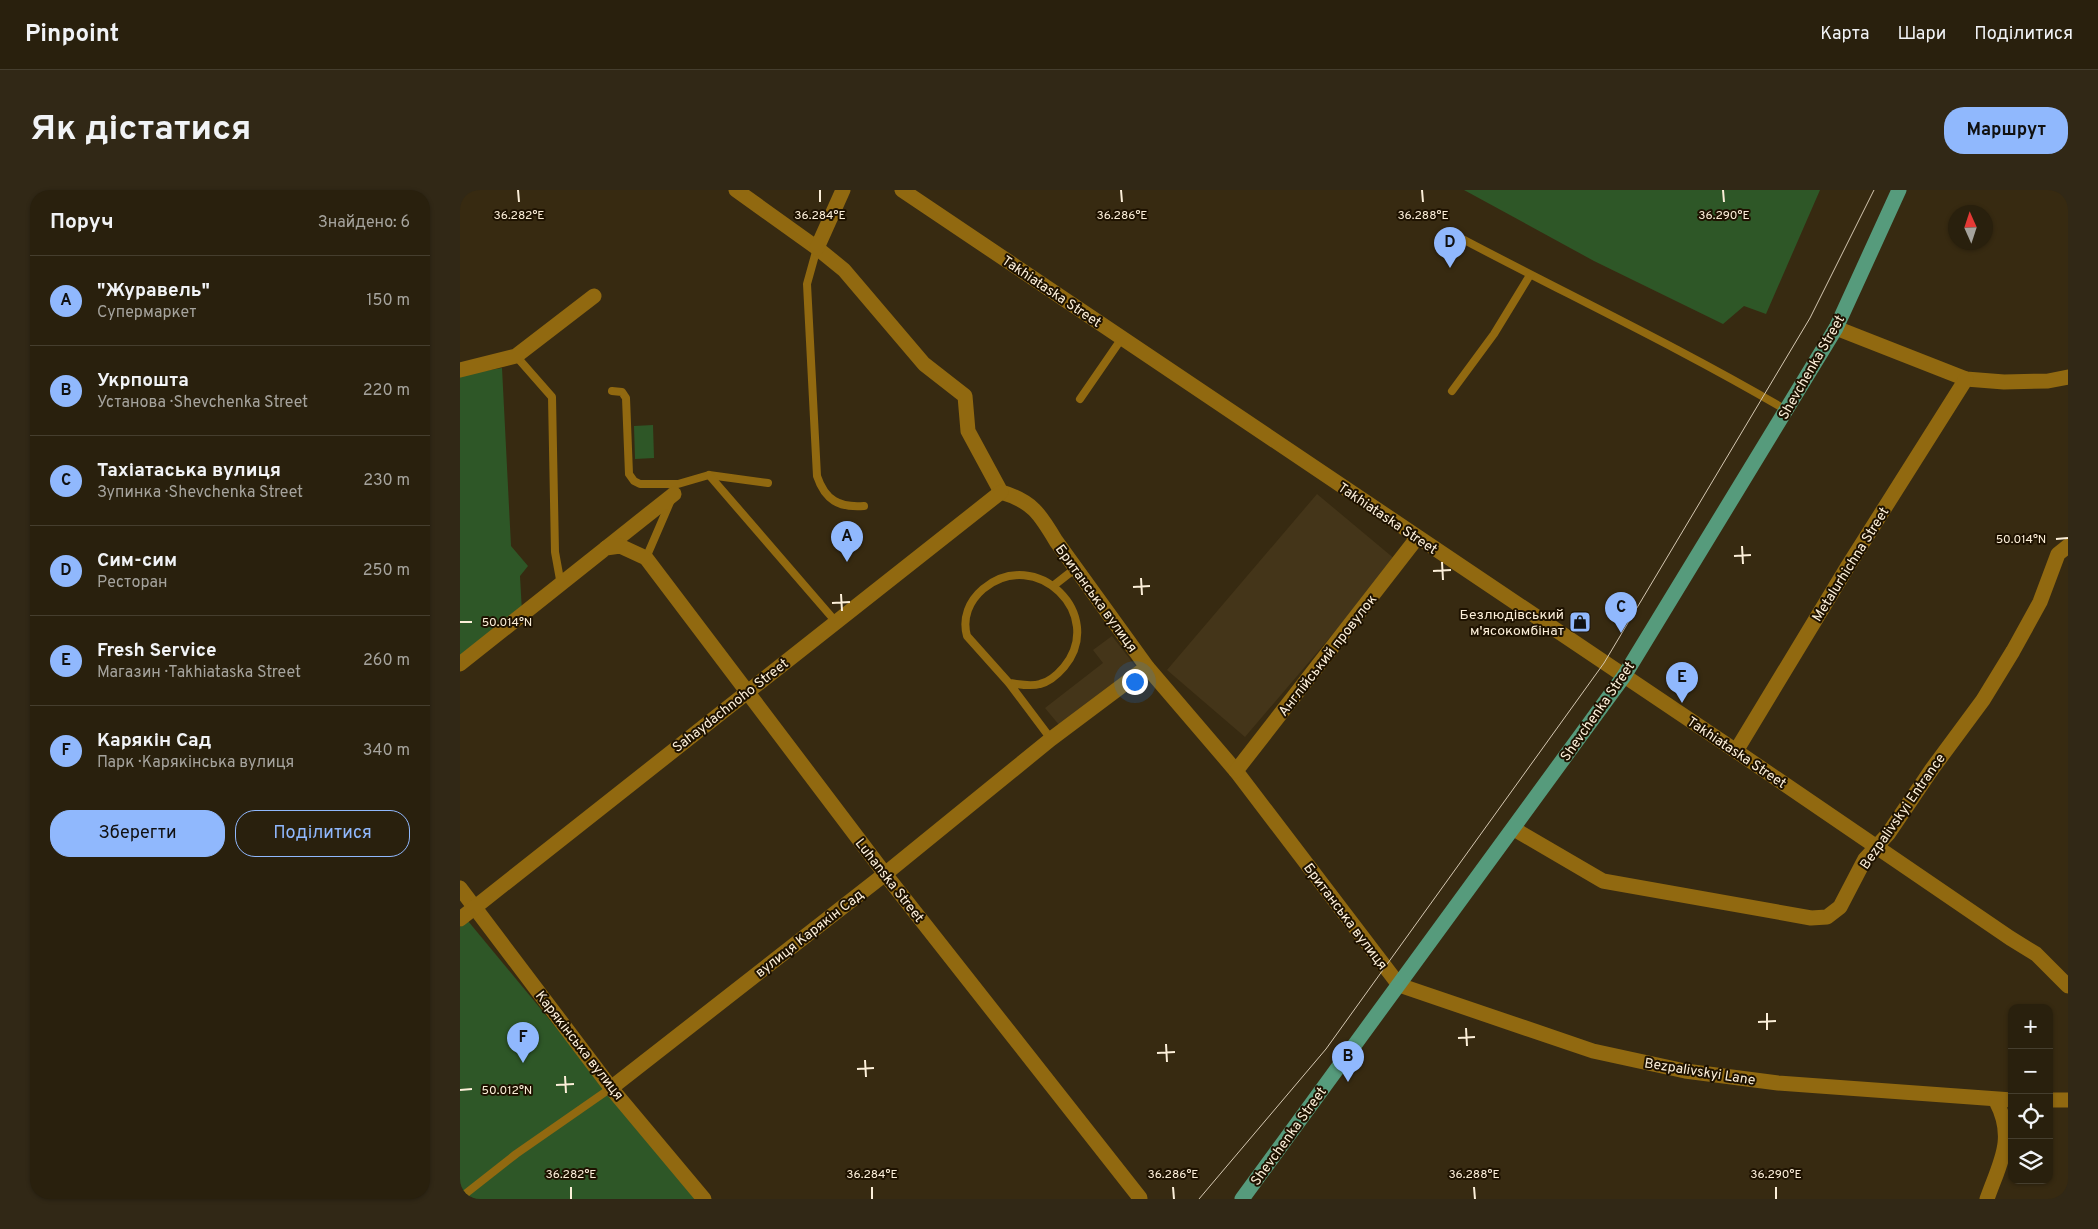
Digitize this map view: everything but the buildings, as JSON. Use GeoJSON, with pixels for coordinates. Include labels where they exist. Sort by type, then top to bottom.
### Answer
{"type":"FeatureCollection","features":[{"type":"Feature","properties":{"kind":"main road","name":"Shevchenka Street"},"geometry":{"type":"LineString","coordinates":[[1242,1199],[1624,676],[1836,328],[1900,190]]}},
{"type":"Feature","properties":{"kind":"street"},"geometry":{"type":"LineString","coordinates":[[736,190],[817,248],[844,270],[924,364],[965,396],[968,431],[1001,492]]}},
{"type":"Feature","properties":{"kind":"street"},"geometry":{"type":"LineString","coordinates":[[817,248],[843,190]]}},
{"type":"Feature","properties":{"kind":"street","name":"Takhiataska Street"},"geometry":{"type":"LineString","coordinates":[[902,190],[2036,954],[2068,986]]}},
{"type":"Feature","properties":{"kind":"street"},"geometry":{"type":"LineString","coordinates":[[460,370],[516,356],[594,296]]}},
{"type":"Feature","properties":{"kind":"street"},"geometry":{"type":"LineString","coordinates":[[1836,328],[1966,378],[2004,382],[2048,381],[2068,377]]}},
{"type":"Feature","properties":{"kind":"street","name":"Metalurhichna Street"},"geometry":{"type":"LineString","coordinates":[[1736,751],[1848,566],[1966,378]]}},
{"type":"Feature","properties":{"kind":"street"},"geometry":{"type":"LineString","coordinates":[[460,664],[561,585],[676,489]]}},
{"type":"Feature","properties":{"kind":"street","name":"Британська вулиця"},"geometry":{"type":"LineString","coordinates":[[1001,492],[1018,497],[1033,507],[1044,520],[1056,541],[1147,667],[1236,771],[1399,985]]}},
{"type":"Feature","properties":{"kind":"street","name":"Sahaydachnoho Street"},"geometry":{"type":"LineString","coordinates":[[460,919],[1001,492]]}},
{"type":"Feature","properties":{"kind":"street","name":"Англійський провулок"},"geometry":{"type":"LineString","coordinates":[[1236,771],[1418,538]]}},
{"type":"Feature","properties":{"kind":"street"},"geometry":{"type":"LineString","coordinates":[[606,548],[620,546],[646,558]]}},
{"type":"Feature","properties":{"kind":"street","name":"Bezpalivskyi Entrance"},"geometry":{"type":"LineString","coordinates":[[1514,829],[1602,881],[1820,919],[1834,913],[1840,907],[1865,859],[1888,834],[1932,769],[1983,700],[2035,610],[2058,554],[2066,547]]}},
{"type":"Feature","properties":{"kind":"street","name":"Luhanska Street"},"geometry":{"type":"LineString","coordinates":[[646,558],[885,874],[1140,1198]]}},
{"type":"Feature","properties":{"kind":"street","name":"вулиця Карякін Сад"},"geometry":{"type":"LineString","coordinates":[[611,1088],[885,874],[1051,739],[1147,667]]}},
{"type":"Feature","properties":{"kind":"street","name":"Карякінська вулиця"},"geometry":{"type":"LineString","coordinates":[[460,888],[611,1088],[704,1199]]}},
{"type":"Feature","properties":{"kind":"street","name":"Bezpalivskyi Lane"},"geometry":{"type":"LineString","coordinates":[[1399,985],[1593,1052],[1685,1071],[1778,1083],[1996,1101],[2008,1100]]}},
{"type":"Feature","properties":{"kind":"street"},"geometry":{"type":"LineString","coordinates":[[2053,1100],[2068,1100]]}},
{"type":"Feature","properties":{"kind":"street"},"geometry":{"type":"LineString","coordinates":[[1987,1199],[2005,1149],[2006,1132],[2004,1116],[1996,1101]]}},
{"type":"Feature","properties":{"kind":"lane"},"geometry":{"type":"LineString","coordinates":[[1451,232],[1530,275],[1715,369],[1786,410]]}},
{"type":"Feature","properties":{"kind":"lane"},"geometry":{"type":"LineString","coordinates":[[817,248],[807,284],[817,476],[821,487],[829,497],[839,504],[852,507],[864,506]]}},
{"type":"Feature","properties":{"kind":"lane"},"geometry":{"type":"LineString","coordinates":[[1452,391],[1494,334],[1530,275]]}},
{"type":"Feature","properties":{"kind":"lane"},"geometry":{"type":"LineString","coordinates":[[1080,399],[1122,338]]}},
{"type":"Feature","properties":{"kind":"lane"},"geometry":{"type":"LineString","coordinates":[[516,356],[552,397],[555,552],[561,585]]}},
{"type":"Feature","properties":{"kind":"lane"},"geometry":{"type":"LineString","coordinates":[[612,391],[622,392],[626,398],[628,474],[634,481],[640,484],[676,489],[709,475],[768,483]]}},
{"type":"Feature","properties":{"kind":"lane"},"geometry":{"type":"LineString","coordinates":[[709,475],[836,622]]}},
{"type":"Feature","properties":{"kind":"lane"},"geometry":{"type":"LineString","coordinates":[[646,558],[676,489]]}},
{"type":"Feature","properties":{"kind":"lane"},"geometry":{"type":"LineString","coordinates":[[1053,586],[1076,568]]}},
{"type":"Feature","properties":{"kind":"lane"},"geometry":{"type":"LineString","coordinates":[[1009,683],[1040,684],[1059,673],[1072,655],[1075,644],[1076,622],[1068,602],[1053,586],[1033,576],[1022,575],[1000,578],[981,590],[968,608],[965,618],[967,636],[1009,683],[1051,739]]}},
{"type":"Feature","properties":{"kind":"lane"},"geometry":{"type":"LineString","coordinates":[[460,1198],[516,1154],[611,1088]]}},
{"type":"Feature","properties":{"kind":"shaded area"},"geometry":{"type":"Polygon","coordinates":[[[1317,494],[1396,560],[1245,737],[1167,670],[1317,494]]]}},
{"type":"Feature","properties":{"kind":"shaded area"},"geometry":{"type":"Polygon","coordinates":[[[1112,636],[1136,667],[1060,726],[1045,708],[1103,663],[1093,650],[1112,636]]]}},
{"type":"Feature","properties":{"kind":"green space"},"geometry":{"type":"Polygon","coordinates":[[[1464,190],[1820,190],[1766,314],[1744,306],[1723,324],[1594,261],[1464,190]]]}},
{"type":"Feature","properties":{"kind":"green space"},"geometry":{"type":"Polygon","coordinates":[[[502,368],[511,546],[528,566],[520,576],[522,612],[460,662],[460,375],[502,368]]]}},
{"type":"Feature","properties":{"kind":"green space"},"geometry":{"type":"Polygon","coordinates":[[[653,425],[654,458],[635,459],[634,426],[653,425]]]}},
{"type":"Feature","properties":{"kind":"green space"},"geometry":{"type":"Polygon","coordinates":[[[468,921],[698,1199],[460,1199],[460,927],[468,921]]]}},
{"type":"Feature","properties":{"kind":"tram line"},"geometry":{"type":"LineString","coordinates":[[1199,1199],[1326,1049],[1604,663],[1810,318],[1874,190]]}},
{"type":"Feature","properties":{"kind":"place","name":"Сим-сим"},"geometry":{"type":"Point","coordinates":[1450,268]}},
{"type":"Feature","properties":{"kind":"place","name":"\"Журавель\""},"geometry":{"type":"Point","coordinates":[847,562]}},
{"type":"Feature","properties":{"kind":"place","name":"Безлюдівський м'ясокомбінат"},"geometry":{"type":"Point","coordinates":[1580,622]}},
{"type":"Feature","properties":{"kind":"place","name":"Тахіатаська вулиця"},"geometry":{"type":"Point","coordinates":[1621,633]}},
{"type":"Feature","properties":{"kind":"place","name":"Fresh Service"},"geometry":{"type":"Point","coordinates":[1682,703]}},
{"type":"Feature","properties":{"kind":"place","name":"Карякін Сад"},"geometry":{"type":"Point","coordinates":[523,1063]}},
{"type":"Feature","properties":{"kind":"place","name":"Укрпошта"},"geometry":{"type":"Point","coordinates":[1348,1082]}}]}
